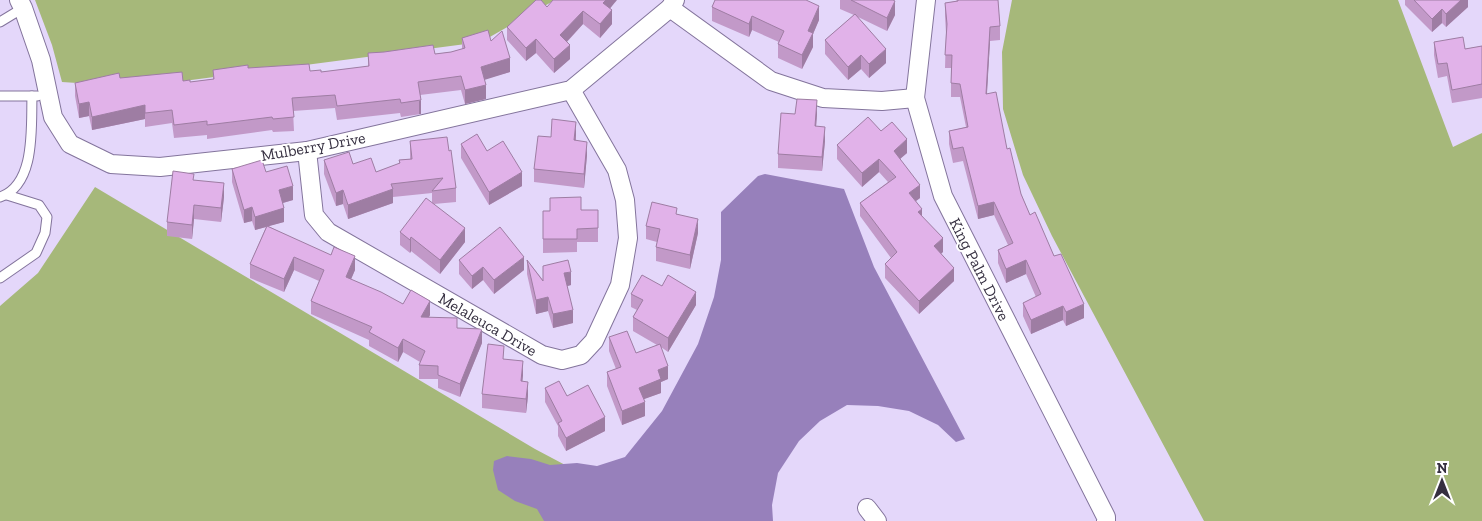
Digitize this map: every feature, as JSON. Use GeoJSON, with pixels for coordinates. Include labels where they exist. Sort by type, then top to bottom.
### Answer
{"type":"FeatureCollection","features":[{"type":"Feature","properties":{"kind":"street","name":"King Palm Drive"},"geometry":{"type":"LineString","coordinates":[[926,0],[915,98],[943,196],[1106,516],[1106,521]]}},
{"type":"Feature","properties":{"kind":"street","name":"Mulberry Drive"},"geometry":{"type":"LineString","coordinates":[[21,4],[41,60],[40,96],[70,144],[110,164],[160,167],[308,151],[571,90],[672,4]]}},
{"type":"Feature","properties":{"kind":"street"},"geometry":{"type":"LineString","coordinates":[[672,4],[771,81],[823,98],[882,101],[915,98]]}},
{"type":"Feature","properties":{"kind":"street","name":"Melaleuca Drive"},"geometry":{"type":"LineString","coordinates":[[308,151],[314,215],[328,232],[542,355],[562,360],[581,355],[594,341],[620,286],[628,238],[625,200],[617,170],[571,90]]}},
{"type":"Feature","properties":{"kind":"lane"},"geometry":{"type":"LineString","coordinates":[[0,22],[21,4]]}},
{"type":"Feature","properties":{"kind":"lane"},"geometry":{"type":"LineString","coordinates":[[0,96],[40,96],[26,167],[19,184],[4,196]]}},
{"type":"Feature","properties":{"kind":"lane"},"geometry":{"type":"LineString","coordinates":[[0,278],[36,253],[44,233],[47,217],[39,206],[4,196]]}},
{"type":"Feature","properties":{"kind":"green space"},"geometry":{"type":"Polygon","coordinates":[[[35,0],[555,0],[481,42],[138,87],[62,82],[52,45],[35,0]]]}},
{"type":"Feature","properties":{"kind":"green space"},"geometry":{"type":"Polygon","coordinates":[[[1012,0],[1398,0],[1453,147],[1482,133],[1482,521],[1204,521],[1052,236],[1023,175],[1003,109],[1002,52],[1012,0]]]}},
{"type":"Feature","properties":{"kind":"green space"},"geometry":{"type":"Polygon","coordinates":[[[95,187],[535,449],[671,521],[0,521],[0,306],[38,273],[95,187]]]}},
{"type":"Feature","properties":{"kind":"shaded area"},"geometry":{"type":"Polygon","coordinates":[[[765,174],[844,189],[874,267],[965,439],[956,442],[938,425],[909,411],[878,406],[847,405],[820,421],[799,441],[778,473],[772,505],[773,521],[544,521],[537,509],[515,501],[498,490],[493,470],[494,461],[507,456],[531,459],[550,465],[577,463],[597,466],[625,457],[662,411],[698,344],[714,297],[721,260],[721,212],[758,176],[765,174]]]}},
{"type":"Feature","properties":{"kind":"building"},"geometry":{"type":"Polygon","coordinates":[[[536,0],[541,0],[547,7],[553,0],[606,0],[603,3],[612,10],[600,24],[583,11],[560,35],[570,45],[554,59],[536,39],[526,48],[507,27],[536,0]]]}},
{"type":"Feature","properties":{"kind":"building"},"geometry":{"type":"Polygon","coordinates":[[[715,0],[806,0],[819,6],[808,31],[813,33],[802,55],[778,44],[784,31],[752,16],[749,24],[712,7],[715,0]]]}},
{"type":"Feature","properties":{"kind":"building"},"geometry":{"type":"Polygon","coordinates":[[[851,0],[893,0],[895,1],[887,18],[851,0]]]}},
{"type":"Feature","properties":{"kind":"building"},"geometry":{"type":"Polygon","coordinates":[[[958,0],[998,0],[1000,26],[990,27],[986,94],[996,92],[1007,149],[1010,148],[1021,194],[1030,215],[1035,212],[1054,256],[1061,254],[1084,304],[1066,312],[1063,306],[1031,320],[1023,303],[1041,294],[1026,260],[1006,269],[998,250],[1013,243],[994,202],[978,206],[963,147],[953,149],[949,131],[968,127],[960,84],[951,83],[952,55],[945,55],[947,24],[945,3],[958,0]]]}},
{"type":"Feature","properties":{"kind":"building"},"geometry":{"type":"Polygon","coordinates":[[[1414,0],[1461,0],[1446,14],[1442,9],[1432,19],[1414,0]]]}},
{"type":"Feature","properties":{"kind":"building"},"geometry":{"type":"Polygon","coordinates":[[[855,14],[886,49],[869,64],[861,55],[848,67],[825,40],[855,14]]]}},
{"type":"Feature","properties":{"kind":"building"},"geometry":{"type":"Polygon","coordinates":[[[488,30],[491,41],[502,31],[510,58],[481,67],[486,85],[465,90],[461,76],[418,82],[421,100],[401,103],[400,99],[337,106],[335,95],[292,98],[294,117],[273,119],[272,117],[207,125],[207,121],[174,125],[172,110],[145,113],[145,105],[92,117],[89,102],[79,104],[75,83],[119,73],[120,78],[182,72],[183,81],[190,80],[190,82],[214,79],[213,70],[248,65],[248,68],[309,64],[310,71],[321,70],[321,72],[369,66],[368,53],[433,45],[435,54],[451,52],[465,48],[462,38],[488,30]]]}},
{"type":"Feature","properties":{"kind":"building"},"geometry":{"type":"Polygon","coordinates":[[[1463,37],[1465,49],[1482,46],[1482,84],[1452,90],[1447,63],[1438,64],[1434,42],[1463,37]]]}},
{"type":"Feature","properties":{"kind":"building"},"geometry":{"type":"Polygon","coordinates":[[[797,99],[817,100],[815,126],[825,127],[822,157],[778,154],[781,113],[795,114],[797,99]]]}},
{"type":"Feature","properties":{"kind":"building"},"geometry":{"type":"Polygon","coordinates":[[[868,117],[881,131],[892,122],[907,139],[894,151],[920,185],[909,193],[922,209],[918,212],[943,238],[934,246],[954,268],[919,301],[885,264],[897,252],[860,203],[896,177],[879,159],[862,173],[837,145],[868,117]]]}},
{"type":"Feature","properties":{"kind":"building"},"geometry":{"type":"Polygon","coordinates":[[[552,119],[576,122],[574,140],[587,142],[584,174],[534,169],[538,136],[551,137],[552,119]]]}},
{"type":"Feature","properties":{"kind":"building"},"geometry":{"type":"Polygon","coordinates":[[[477,134],[487,151],[503,141],[522,172],[489,192],[461,144],[477,134]]]}},
{"type":"Feature","properties":{"kind":"building"},"geometry":{"type":"Polygon","coordinates":[[[447,137],[449,151],[451,150],[456,188],[432,191],[443,178],[391,184],[393,189],[348,205],[343,190],[336,193],[324,160],[349,152],[353,164],[371,158],[376,172],[400,163],[399,160],[412,159],[410,141],[447,137]]]}},
{"type":"Feature","properties":{"kind":"building"},"geometry":{"type":"Polygon","coordinates":[[[262,160],[266,172],[287,166],[293,186],[279,190],[284,208],[255,217],[252,207],[244,210],[232,169],[262,160]]]}},
{"type":"Feature","properties":{"kind":"building"},"geometry":{"type":"Polygon","coordinates":[[[173,171],[194,174],[193,180],[224,183],[221,208],[194,205],[192,225],[167,222],[173,171]]]}},
{"type":"Feature","properties":{"kind":"building"},"geometry":{"type":"Polygon","coordinates":[[[581,197],[581,210],[598,210],[598,228],[577,229],[577,239],[543,239],[543,211],[550,211],[550,198],[581,197]]]}},
{"type":"Feature","properties":{"kind":"building"},"geometry":{"type":"Polygon","coordinates":[[[426,198],[465,228],[440,260],[411,237],[410,240],[400,232],[426,198]]]}},
{"type":"Feature","properties":{"kind":"building"},"geometry":{"type":"Polygon","coordinates":[[[652,202],[677,208],[676,214],[698,219],[690,255],[656,247],[660,229],[646,226],[652,202]]]}},
{"type":"Feature","properties":{"kind":"building"},"geometry":{"type":"Polygon","coordinates":[[[267,226],[331,255],[334,247],[355,256],[346,277],[403,304],[411,290],[430,301],[421,317],[457,318],[457,328],[482,329],[460,384],[438,375],[438,366],[419,365],[425,351],[403,339],[398,348],[369,332],[372,327],[311,301],[324,270],[294,257],[284,279],[250,264],[267,226]]]}},
{"type":"Feature","properties":{"kind":"building"},"geometry":{"type":"Polygon","coordinates":[[[500,227],[524,257],[494,280],[483,267],[472,276],[459,260],[500,227]]]}},
{"type":"Feature","properties":{"kind":"building"},"geometry":{"type":"Polygon","coordinates":[[[527,260],[543,281],[543,266],[568,260],[571,272],[564,273],[573,310],[553,314],[548,297],[536,300],[527,260]]]}},
{"type":"Feature","properties":{"kind":"building"},"geometry":{"type":"Polygon","coordinates":[[[642,275],[662,286],[668,275],[696,292],[668,338],[633,317],[643,300],[631,294],[642,275]]]}},
{"type":"Feature","properties":{"kind":"building"},"geometry":{"type":"Polygon","coordinates":[[[627,331],[636,353],[660,344],[668,366],[658,370],[661,379],[639,388],[645,402],[622,411],[607,372],[621,367],[609,337],[627,331]]]}},
{"type":"Feature","properties":{"kind":"building"},"geometry":{"type":"Polygon","coordinates":[[[488,344],[504,346],[503,359],[523,361],[521,381],[528,382],[526,399],[482,394],[488,344]]]}},
{"type":"Feature","properties":{"kind":"building"},"geometry":{"type":"Polygon","coordinates":[[[559,381],[567,396],[588,385],[605,417],[566,438],[558,423],[562,421],[545,388],[559,381]]]}}]}
